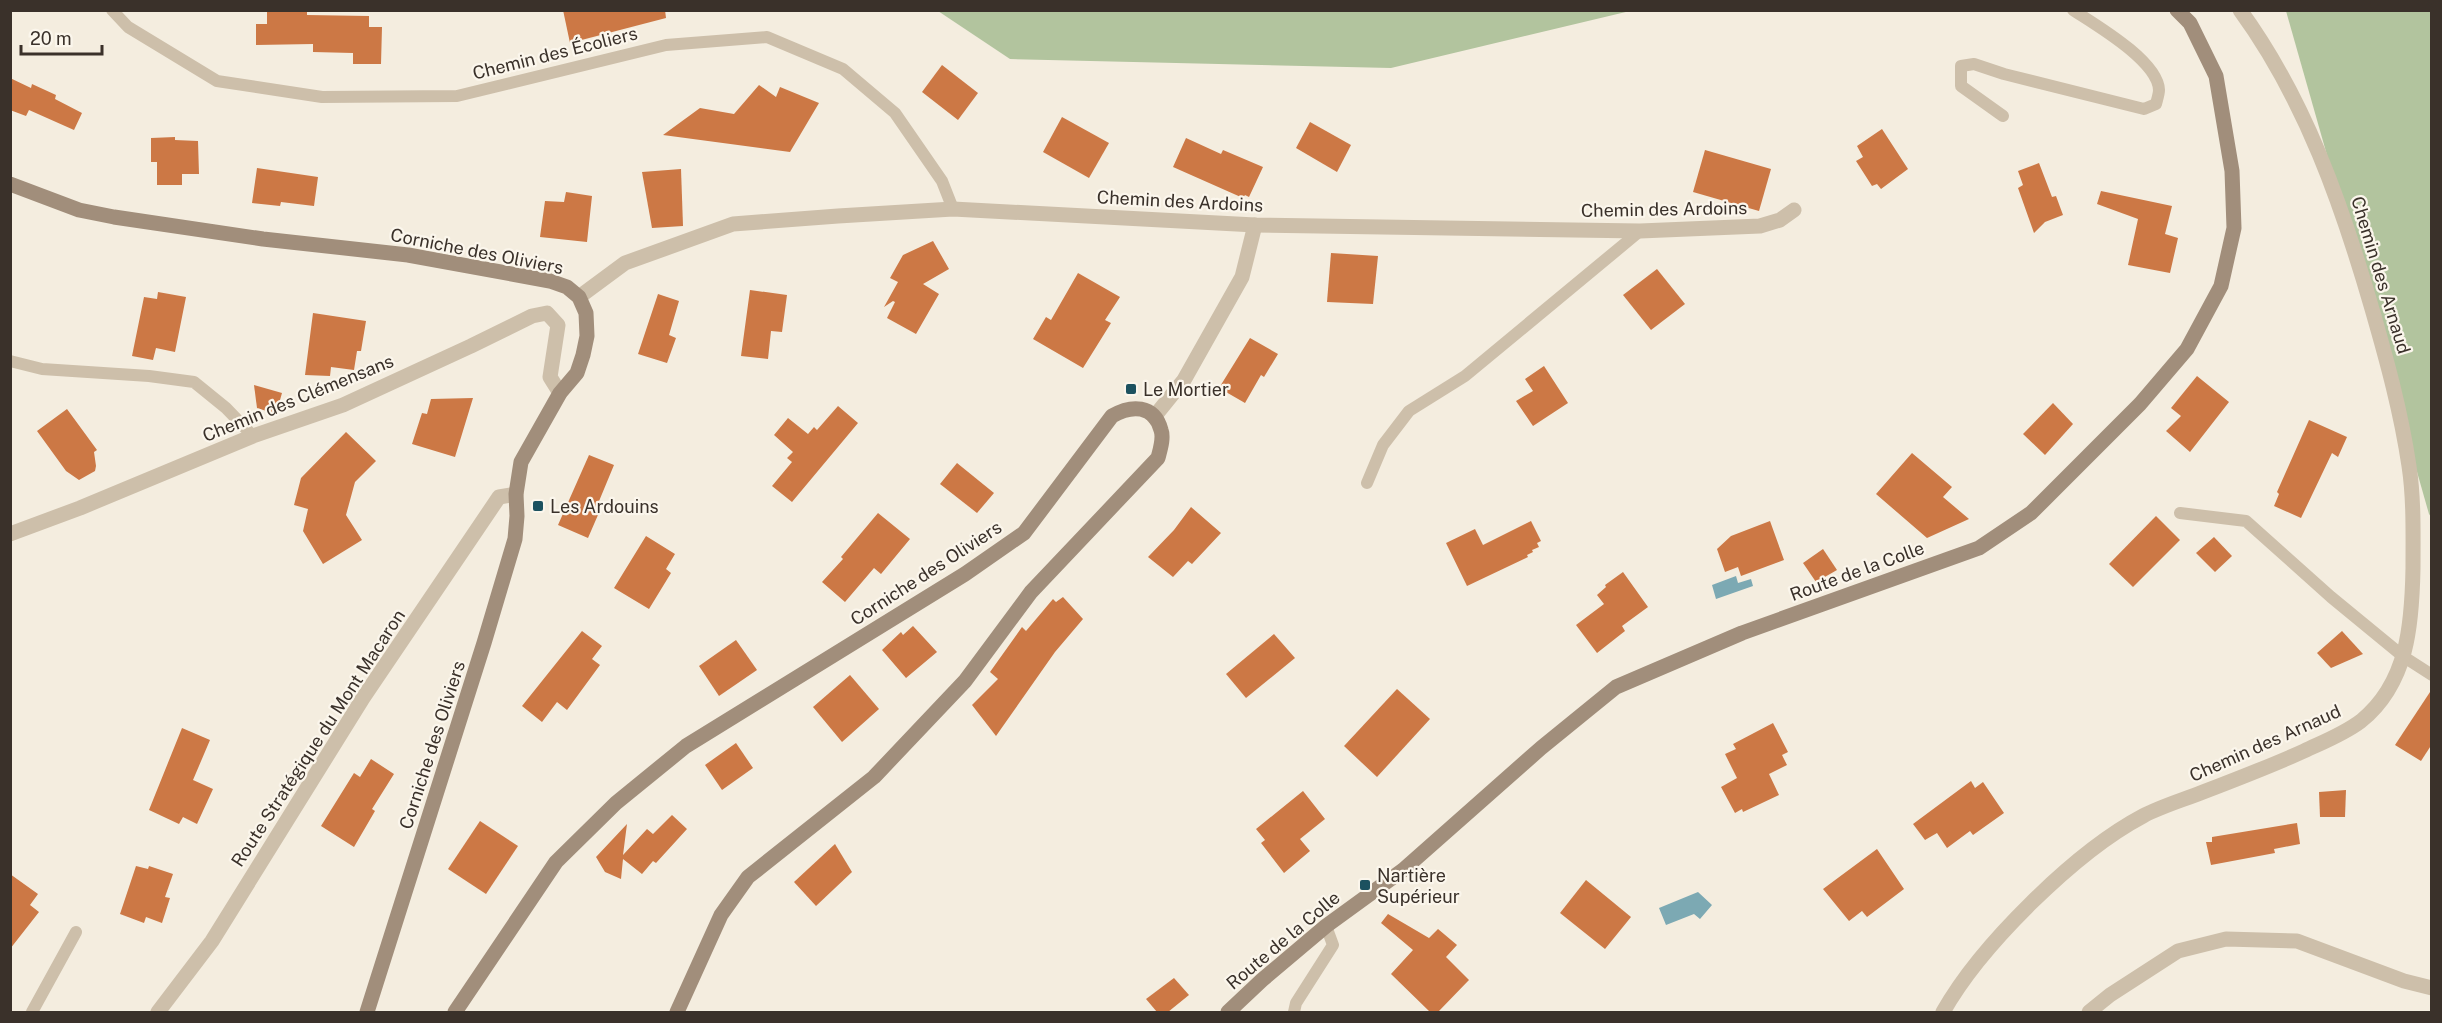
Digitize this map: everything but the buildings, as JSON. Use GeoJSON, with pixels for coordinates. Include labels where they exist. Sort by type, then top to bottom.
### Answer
{"type":"FeatureCollection","features":[{"type":"Feature","properties":{"kind":"street","name":"Route de la Colle"},"geometry":{"type":"LineString","coordinates":[[1228,1012],[1326,926],[1403,870],[1541,748],[1616,687],[1742,633],[1979,548],[2031,513],[2140,404],[2187,349],[2210,307],[2221,286],[2234,228],[2232,171],[2216,76],[2190,22],[2177,10]]}},
{"type":"Feature","properties":{"kind":"street","name":"Chemin des Arnaud"},"geometry":{"type":"LineString","coordinates":[[1943,1012],[1957,987],[2029,905],[2092,850],[2143,816],[2260,770],[2332,738],[2361,721],[2388,693],[2404,657],[2412,603],[2413,531],[2409,469],[2398,404],[2347,225],[2327,171],[2278,70],[2240,10]]}},
{"type":"Feature","properties":{"kind":"street","name":"Corniche des Oliviers"},"geometry":{"type":"LineString","coordinates":[[10,184],[79,210],[114,217],[263,239],[408,255],[550,281],[567,287],[579,297],[586,313],[587,336],[577,373],[560,393],[521,462],[516,494],[515,539],[481,654],[367,1012]]}},
{"type":"Feature","properties":{"kind":"street","name":"Chemin des Ardoins"},"geometry":{"type":"LineString","coordinates":[[579,297],[625,263],[733,224],[953,209],[1255,225],[1640,231],[1760,226],[1779,220],[1794,210]]}},
{"type":"Feature","properties":{"kind":"street"},"geometry":{"type":"LineString","coordinates":[[677,1012],[721,915],[748,877],[874,777],[965,681],[1031,591],[1158,458],[1162,430],[1154,417],[1184,380],[1242,278],[1255,225]]}},
{"type":"Feature","properties":{"kind":"street","name":"Chemin des Clémensans"},"geometry":{"type":"LineString","coordinates":[[10,534],[80,508],[253,436],[343,405],[532,316],[547,313],[558,325],[549,377],[560,393]]}},
{"type":"Feature","properties":{"kind":"street","name":"Corniche des Oliviers"},"geometry":{"type":"LineString","coordinates":[[455,1012],[556,862],[616,803],[686,746],[965,574],[1024,533],[1112,416],[1124,409],[1137,407],[1154,417]]}},
{"type":"Feature","properties":{"kind":"street","name":"Route Stratégique du Mont Macaron"},"geometry":{"type":"LineString","coordinates":[[158,1012],[212,941],[363,698],[499,496],[516,494]]}},
{"type":"Feature","properties":{"kind":"street"},"geometry":{"type":"LineString","coordinates":[[2089,1012],[2110,995],[2178,951],[2226,939],[2297,941],[2404,981],[2432,988]]}},
{"type":"Feature","properties":{"kind":"lane","name":"Chemin des Écoliers"},"geometry":{"type":"LineString","coordinates":[[112,10],[129,27],[217,81],[322,97],[457,96],[666,45],[767,37],[843,69],[895,112],[942,181],[953,209]]}},
{"type":"Feature","properties":{"kind":"lane"},"geometry":{"type":"LineString","coordinates":[[2003,116],[1961,86],[1961,66],[1974,64],[2014,77],[2144,109],[2156,104],[2159,89],[2149,67],[2119,40],[2073,10]]}},
{"type":"Feature","properties":{"kind":"lane"},"geometry":{"type":"LineString","coordinates":[[1367,483],[1383,445],[1409,411],[1465,376],[1640,231]]}},
{"type":"Feature","properties":{"kind":"lane"},"geometry":{"type":"LineString","coordinates":[[10,361],[42,369],[149,376],[194,382],[226,408],[253,436]]}},
{"type":"Feature","properties":{"kind":"lane"},"geometry":{"type":"LineString","coordinates":[[2180,513],[2246,520],[2331,597],[2404,657],[2432,675]]}},
{"type":"Feature","properties":{"kind":"lane"},"geometry":{"type":"LineString","coordinates":[[1294,1012],[1296,1003],[1333,945],[1326,926]]}},
{"type":"Feature","properties":{"kind":"lane"},"geometry":{"type":"LineString","coordinates":[[32,1012],[76,932]]}},
{"type":"Feature","properties":{"kind":"green space"},"geometry":{"type":"Polygon","coordinates":[[[938,11],[1630,11],[1391,68],[1010,59],[938,11]]]}},
{"type":"Feature","properties":{"kind":"green space"},"geometry":{"type":"Polygon","coordinates":[[[2286,11],[2431,11],[2431,517],[2429,514],[2286,11]]]}},
{"type":"Feature","properties":{"kind":"water"},"geometry":{"type":"Polygon","coordinates":[[[1736,576],[1738,583],[1751,579],[1753,586],[1716,599],[1712,585],[1736,576]]]}},
{"type":"Feature","properties":{"kind":"water"},"geometry":{"type":"Polygon","coordinates":[[[1698,892],[1712,905],[1700,919],[1694,914],[1666,925],[1659,908],[1698,892]]]}},
{"type":"Feature","properties":{"kind":"place","name":"Le Mortier"},"geometry":{"type":"Point","coordinates":[1131,389]}},
{"type":"Feature","properties":{"kind":"place","name":"Les Ardouins"},"geometry":{"type":"Point","coordinates":[538,506]}},
{"type":"Feature","properties":{"kind":"place","name":"Nartière Supérieur"},"geometry":{"type":"Point","coordinates":[1365,885]}}]}
